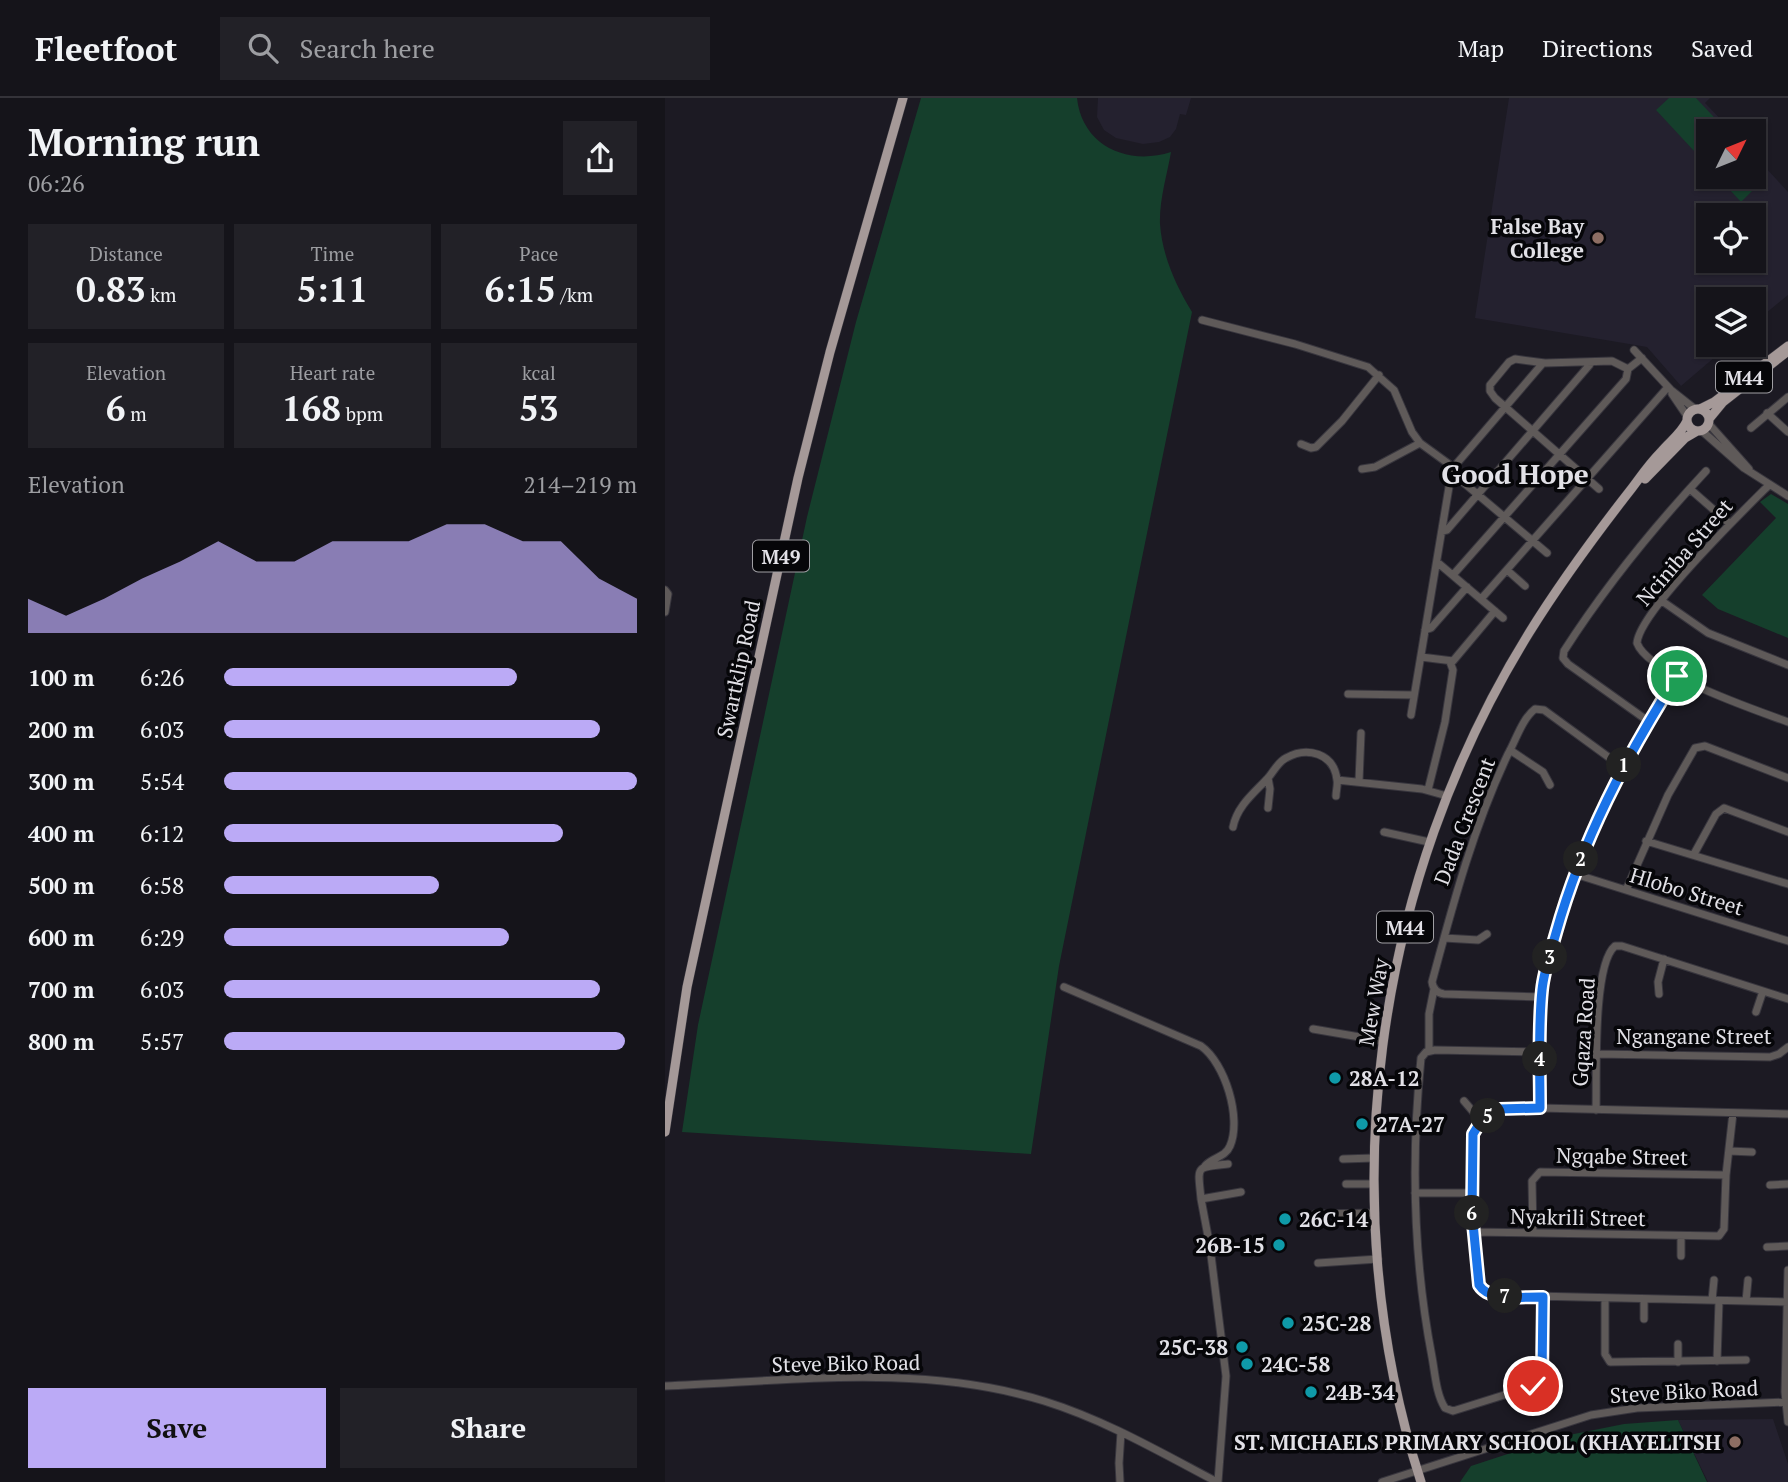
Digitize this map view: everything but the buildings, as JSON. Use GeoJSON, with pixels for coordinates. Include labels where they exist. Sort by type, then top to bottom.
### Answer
{"type":"FeatureCollection","features":[{"type":"Feature","properties":{"kind":"main road","name":"Swartklip Road"},"geometry":{"type":"LineString","coordinates":[[665,1127],[687,986],[804,454],[830,352],[903,98]]}},
{"type":"Feature","properties":{"kind":"main road","name":"Mew Way"},"geometry":{"type":"LineString","coordinates":[[1421,1482],[1387,1340],[1378,1259],[1374,1158],[1383,1041],[1405,925],[1429,842],[1473,736],[1517,652],[1563,582],[1627,497],[1633,485],[1692,414],[1714,402],[1788,348]]}},
{"type":"Feature","properties":{"kind":"main road","name":"Mew Way"},"geometry":{"type":"LineString","coordinates":[[1627,497],[1632,495],[1685,438],[1704,427],[1723,402],[1788,348]]}},
{"type":"Feature","properties":{"kind":"main road","name":"M44"},"geometry":{"type":"LineString","coordinates":[[1692,414],[1707,412],[1704,427]]}},
{"type":"Feature","properties":{"kind":"main road"},"geometry":{"type":"LineString","coordinates":[[1692,414],[1690,428],[1704,427]]}},
{"type":"Feature","properties":{"kind":"street"},"geometry":{"type":"LineString","coordinates":[[1202,320],[1295,344],[1368,367],[1394,390],[1412,432],[1420,443],[1547,553]]}},
{"type":"Feature","properties":{"kind":"street"},"geometry":{"type":"LineString","coordinates":[[1635,350],[1692,414]]}},
{"type":"Feature","properties":{"kind":"street"},"geometry":{"type":"LineString","coordinates":[[1453,575],[1626,379],[1628,369],[1642,358]]}},
{"type":"Feature","properties":{"kind":"street"},"geometry":{"type":"LineString","coordinates":[[1599,489],[1493,396],[1491,383],[1515,359],[1543,363],[1614,362],[1628,369]]}},
{"type":"Feature","properties":{"kind":"street"},"geometry":{"type":"LineString","coordinates":[[1442,531],[1447,530],[1479,494],[1592,362]]}},
{"type":"Feature","properties":{"kind":"street"},"geometry":{"type":"LineString","coordinates":[[1411,715],[1452,470],[1543,363]]}},
{"type":"Feature","properties":{"kind":"street"},"geometry":{"type":"LineString","coordinates":[[1301,444],[1316,447],[1342,421],[1379,375]]}},
{"type":"Feature","properties":{"kind":"street"},"geometry":{"type":"LineString","coordinates":[[1481,599],[1669,389]]}},
{"type":"Feature","properties":{"kind":"street"},"geometry":{"type":"LineString","coordinates":[[1751,428],[1788,397]]}},
{"type":"Feature","properties":{"kind":"street"},"geometry":{"type":"LineString","coordinates":[[1767,413],[1788,432]]}},
{"type":"Feature","properties":{"kind":"street"},"geometry":{"type":"LineString","coordinates":[[1704,427],[1749,469],[1788,496]]}},
{"type":"Feature","properties":{"kind":"street"},"geometry":{"type":"LineString","coordinates":[[1363,469],[1375,467],[1420,443]]}},
{"type":"Feature","properties":{"kind":"street"},"geometry":{"type":"LineString","coordinates":[[1648,721],[1568,664],[1563,654],[1599,596],[1646,537],[1706,471]]}},
{"type":"Feature","properties":{"kind":"street","name":"Nciniba Street"},"geometry":{"type":"LineString","coordinates":[[1769,485],[1730,524],[1662,601],[1640,632],[1637,643],[1642,652],[1677,676],[1719,696],[1788,722]]}},
{"type":"Feature","properties":{"kind":"street"},"geometry":{"type":"LineString","coordinates":[[1690,489],[1730,524]]}},
{"type":"Feature","properties":{"kind":"street"},"geometry":{"type":"LineString","coordinates":[[1437,562],[1503,618]]}},
{"type":"Feature","properties":{"kind":"street"},"geometry":{"type":"LineString","coordinates":[[1507,570],[1525,586]]}},
{"type":"Feature","properties":{"kind":"street"},"geometry":{"type":"LineString","coordinates":[[1425,630],[1431,628],[1467,587]]}},
{"type":"Feature","properties":{"kind":"street"},"geometry":{"type":"LineString","coordinates":[[665,590],[668,594],[665,612]]}},
{"type":"Feature","properties":{"kind":"street"},"geometry":{"type":"LineString","coordinates":[[1662,601],[1706,632],[1788,665]]}},
{"type":"Feature","properties":{"kind":"street"},"geometry":{"type":"LineString","coordinates":[[1450,662],[1495,611]]}},
{"type":"Feature","properties":{"kind":"street"},"geometry":{"type":"LineString","coordinates":[[1421,657],[1450,662]]}},
{"type":"Feature","properties":{"kind":"street"},"geometry":{"type":"LineString","coordinates":[[1428,790],[1445,722],[1453,670],[1450,662]]}},
{"type":"Feature","properties":{"kind":"street"},"geometry":{"type":"LineString","coordinates":[[1540,1108],[1542,997],[1551,952],[1575,874],[1622,767],[1677,676]]}},
{"type":"Feature","properties":{"kind":"street"},"geometry":{"type":"LineString","coordinates":[[1348,694],[1414,695]]}},
{"type":"Feature","properties":{"kind":"street","name":"Dada Crescent"},"geometry":{"type":"LineString","coordinates":[[1543,1297],[1542,1372],[1539,1381],[1533,1386],[1453,1411],[1445,1408],[1438,1389],[1424,1308],[1415,1193],[1417,1102],[1421,1058],[1429,1051],[1429,1014],[1434,989],[1432,982],[1475,832],[1510,750],[1530,714],[1541,708],[1622,767]]}},
{"type":"Feature","properties":{"kind":"street"},"geometry":{"type":"LineString","coordinates":[[1359,781],[1361,733]]}},
{"type":"Feature","properties":{"kind":"street"},"geometry":{"type":"LineString","coordinates":[[1626,890],[1646,841],[1687,758],[1697,747],[1705,746],[1788,778]]}},
{"type":"Feature","properties":{"kind":"street"},"geometry":{"type":"LineString","coordinates":[[1510,750],[1543,772],[1550,785]]}},
{"type":"Feature","properties":{"kind":"street"},"geometry":{"type":"LineString","coordinates":[[1233,827],[1235,817],[1252,793],[1284,758],[1306,752],[1324,756],[1333,768],[1337,780],[1336,796]]}},
{"type":"Feature","properties":{"kind":"street"},"geometry":{"type":"LineString","coordinates":[[1268,778],[1268,808]]}},
{"type":"Feature","properties":{"kind":"street"},"geometry":{"type":"LineString","coordinates":[[1337,780],[1428,790],[1447,796]]}},
{"type":"Feature","properties":{"kind":"street"},"geometry":{"type":"LineString","coordinates":[[1694,855],[1716,814],[1724,808],[1788,832]]}},
{"type":"Feature","properties":{"kind":"street"},"geometry":{"type":"LineString","coordinates":[[1384,832],[1429,842]]}},
{"type":"Feature","properties":{"kind":"street"},"geometry":{"type":"LineString","coordinates":[[1646,841],[1788,884]]}},
{"type":"Feature","properties":{"kind":"street","name":"Hlobo Street"},"geometry":{"type":"LineString","coordinates":[[1575,874],[1788,941]]}},
{"type":"Feature","properties":{"kind":"street"},"geometry":{"type":"LineString","coordinates":[[1444,939],[1478,940],[1487,934]]}},
{"type":"Feature","properties":{"kind":"street","name":"Gqaza Road"},"geometry":{"type":"LineString","coordinates":[[1597,1110],[1599,995],[1610,950],[1615,946],[1788,999]]}},
{"type":"Feature","properties":{"kind":"street"},"geometry":{"type":"LineString","coordinates":[[1660,995],[1657,984],[1664,959]]}},
{"type":"Feature","properties":{"kind":"street"},"geometry":{"type":"LineString","coordinates":[[1064,987],[1201,1046],[1216,1059],[1230,1093],[1233,1133],[1230,1146],[1226,1153],[1208,1162],[1199,1172],[1226,1376],[1217,1482]]}},
{"type":"Feature","properties":{"kind":"street"},"geometry":{"type":"LineString","coordinates":[[1434,989],[1444,994],[1542,997]]}},
{"type":"Feature","properties":{"kind":"street"},"geometry":{"type":"LineString","coordinates":[[1756,1012],[1763,991]]}},
{"type":"Feature","properties":{"kind":"street"},"geometry":{"type":"LineString","coordinates":[[1313,1029],[1383,1041]]}},
{"type":"Feature","properties":{"kind":"street","name":"Ngangane Street"},"geometry":{"type":"LineString","coordinates":[[1597,1054],[1770,1057],[1788,1048]]}},
{"type":"Feature","properties":{"kind":"street"},"geometry":{"type":"LineString","coordinates":[[1429,1051],[1540,1052]]}},
{"type":"Feature","properties":{"kind":"street"},"geometry":{"type":"LineString","coordinates":[[1464,1101],[1481,1121]]}},
{"type":"Feature","properties":{"kind":"street"},"geometry":{"type":"LineString","coordinates":[[1788,1114],[1499,1109],[1481,1121],[1472,1136],[1471,1193],[1478,1280],[1483,1292],[1492,1295],[1543,1297],[1788,1302]]}},
{"type":"Feature","properties":{"kind":"street","name":"Nyakrili Street"},"geometry":{"type":"LineString","coordinates":[[1473,1232],[1710,1237],[1722,1233],[1733,1113]]}},
{"type":"Feature","properties":{"kind":"street"},"geometry":{"type":"LineString","coordinates":[[1729,1151],[1752,1152]]}},
{"type":"Feature","properties":{"kind":"street"},"geometry":{"type":"LineString","coordinates":[[1343,1159],[1374,1158]]}},
{"type":"Feature","properties":{"kind":"street"},"geometry":{"type":"LineString","coordinates":[[1205,1166],[1228,1164]]}},
{"type":"Feature","properties":{"kind":"street","name":"Ngqabe Street"},"geometry":{"type":"LineString","coordinates":[[1533,1233],[1532,1181],[1540,1172],[1726,1175]]}},
{"type":"Feature","properties":{"kind":"street"},"geometry":{"type":"LineString","coordinates":[[1346,1184],[1374,1184]]}},
{"type":"Feature","properties":{"kind":"street"},"geometry":{"type":"LineString","coordinates":[[1770,1185],[1788,1184]]}},
{"type":"Feature","properties":{"kind":"street"},"geometry":{"type":"LineString","coordinates":[[1201,1199],[1241,1192]]}},
{"type":"Feature","properties":{"kind":"street"},"geometry":{"type":"LineString","coordinates":[[1415,1193],[1471,1193]]}},
{"type":"Feature","properties":{"kind":"street"},"geometry":{"type":"LineString","coordinates":[[1315,1214],[1375,1213]]}},
{"type":"Feature","properties":{"kind":"street"},"geometry":{"type":"LineString","coordinates":[[1681,1236],[1681,1256]]}},
{"type":"Feature","properties":{"kind":"street"},"geometry":{"type":"LineString","coordinates":[[1767,1247],[1788,1246]]}},
{"type":"Feature","properties":{"kind":"street"},"geometry":{"type":"LineString","coordinates":[[1318,1262],[1378,1259]]}},
{"type":"Feature","properties":{"kind":"street"},"geometry":{"type":"LineString","coordinates":[[1788,1270],[1788,1422]]}},
{"type":"Feature","properties":{"kind":"street"},"geometry":{"type":"LineString","coordinates":[[1714,1280],[1717,1361]]}},
{"type":"Feature","properties":{"kind":"street"},"geometry":{"type":"LineString","coordinates":[[1746,1301],[1748,1280]]}},
{"type":"Feature","properties":{"kind":"street"},"geometry":{"type":"LineString","coordinates":[[1605,1298],[1605,1354],[1609,1361],[1746,1360]]}},
{"type":"Feature","properties":{"kind":"street"},"geometry":{"type":"LineString","coordinates":[[1644,1299],[1644,1320]]}},
{"type":"Feature","properties":{"kind":"street"},"geometry":{"type":"LineString","coordinates":[[1678,1344],[1678,1362]]}},
{"type":"Feature","properties":{"kind":"street","name":"Steve Biko Road"},"geometry":{"type":"LineString","coordinates":[[665,1386],[881,1377],[922,1377],[983,1385],[1042,1400],[1084,1415],[1217,1482]]}},
{"type":"Feature","properties":{"kind":"street","name":"Steve Biko Road"},"geometry":{"type":"LineString","coordinates":[[1382,1482],[1591,1415],[1616,1410],[1787,1402]]}},
{"type":"Feature","properties":{"kind":"street"},"geometry":{"type":"LineString","coordinates":[[1121,1432],[1121,1482]]}},
{"type":"Feature","properties":{"kind":"shaded area"},"geometry":{"type":"Polygon","coordinates":[[[1098,98],[1191,98],[1186,115],[1180,114],[1176,129],[1170,137],[1143,144],[1116,138],[1104,130],[1097,117],[1098,98]]]}},
{"type":"Feature","properties":{"kind":"shaded area","name":"False Bay College"},"geometry":{"type":"Polygon","coordinates":[[[1509,98],[1710,98],[1705,103],[1720,119],[1696,119],[1696,189],[1766,189],[1766,168],[1788,192],[1788,295],[1766,313],[1766,287],[1696,287],[1696,357],[1715,357],[1681,386],[1647,347],[1475,318],[1509,98]]]}},
{"type":"Feature","properties":{"kind":"shaded area","name":"ST. MICHAELS PRIMARY SCHOOL (KHAYELITSH"},"geometry":{"type":"Polygon","coordinates":[[[1773,1419],[1788,1464],[1788,1482],[1708,1482],[1678,1420],[1773,1419]]]}},
{"type":"Feature","properties":{"kind":"green space"},"geometry":{"type":"Polygon","coordinates":[[[921,98],[1077,98],[1088,129],[1110,148],[1139,156],[1171,152],[1161,206],[1161,236],[1171,270],[1192,312],[1059,966],[1031,1154],[682,1132],[698,1025],[807,517],[856,322],[921,98]]]}},
{"type":"Feature","properties":{"kind":"green space"},"geometry":{"type":"Polygon","coordinates":[[[1669,98],[1696,98],[1716,119],[1696,119],[1696,153],[1656,110],[1669,98]]]}},
{"type":"Feature","properties":{"kind":"green space"},"geometry":{"type":"Polygon","coordinates":[[[1729,189],[1754,189],[1741,202],[1729,189]]]}},
{"type":"Feature","properties":{"kind":"green space"},"geometry":{"type":"Polygon","coordinates":[[[1771,494],[1788,504],[1788,638],[1718,609],[1702,595],[1776,518],[1760,502],[1771,494]]]}},
{"type":"Feature","properties":{"kind":"green space"},"geometry":{"type":"Polygon","coordinates":[[[1678,1420],[1707,1482],[1460,1482],[1471,1466],[1559,1437],[1624,1424],[1678,1420]]]}},
{"type":"Feature","properties":{"kind":"place","name":"False Bay College"},"geometry":{"type":"Point","coordinates":[1598,238]}},
{"type":"Feature","properties":{"kind":"place","name":"28A-12"},"geometry":{"type":"Point","coordinates":[1335,1078]}},
{"type":"Feature","properties":{"kind":"place","name":"27A-27"},"geometry":{"type":"Point","coordinates":[1362,1124]}},
{"type":"Feature","properties":{"kind":"place","name":"26C-14"},"geometry":{"type":"Point","coordinates":[1285,1219]}},
{"type":"Feature","properties":{"kind":"place","name":"26B-15"},"geometry":{"type":"Point","coordinates":[1279,1245]}},
{"type":"Feature","properties":{"kind":"place","name":"25C-28"},"geometry":{"type":"Point","coordinates":[1288,1323]}},
{"type":"Feature","properties":{"kind":"place","name":"25C-38"},"geometry":{"type":"Point","coordinates":[1242,1347]}},
{"type":"Feature","properties":{"kind":"place","name":"24C-58"},"geometry":{"type":"Point","coordinates":[1247,1364]}},
{"type":"Feature","properties":{"kind":"place","name":"24B-34"},"geometry":{"type":"Point","coordinates":[1311,1392]}},
{"type":"Feature","properties":{"kind":"place","name":"ST. MICHAELS PRIMARY SCHOOL (KHAYELITSH"},"geometry":{"type":"Point","coordinates":[1735,1442]}},
{"type":"Feature","properties":{"kind":"district","name":"Good Hope"},"geometry":{"type":"Point","coordinates":[1515,473]}},
{"type":"Feature","properties":{"kind":"route"},"geometry":{"type":"LineString","coordinates":[[1533,1386],[1542,1376],[1543,1297],[1492,1295],[1483,1292],[1479,1285],[1471,1193],[1472,1136],[1481,1121],[1496,1110],[1540,1108],[1542,987],[1563,910],[1575,874],[1619,774],[1677,676]]}}]}
